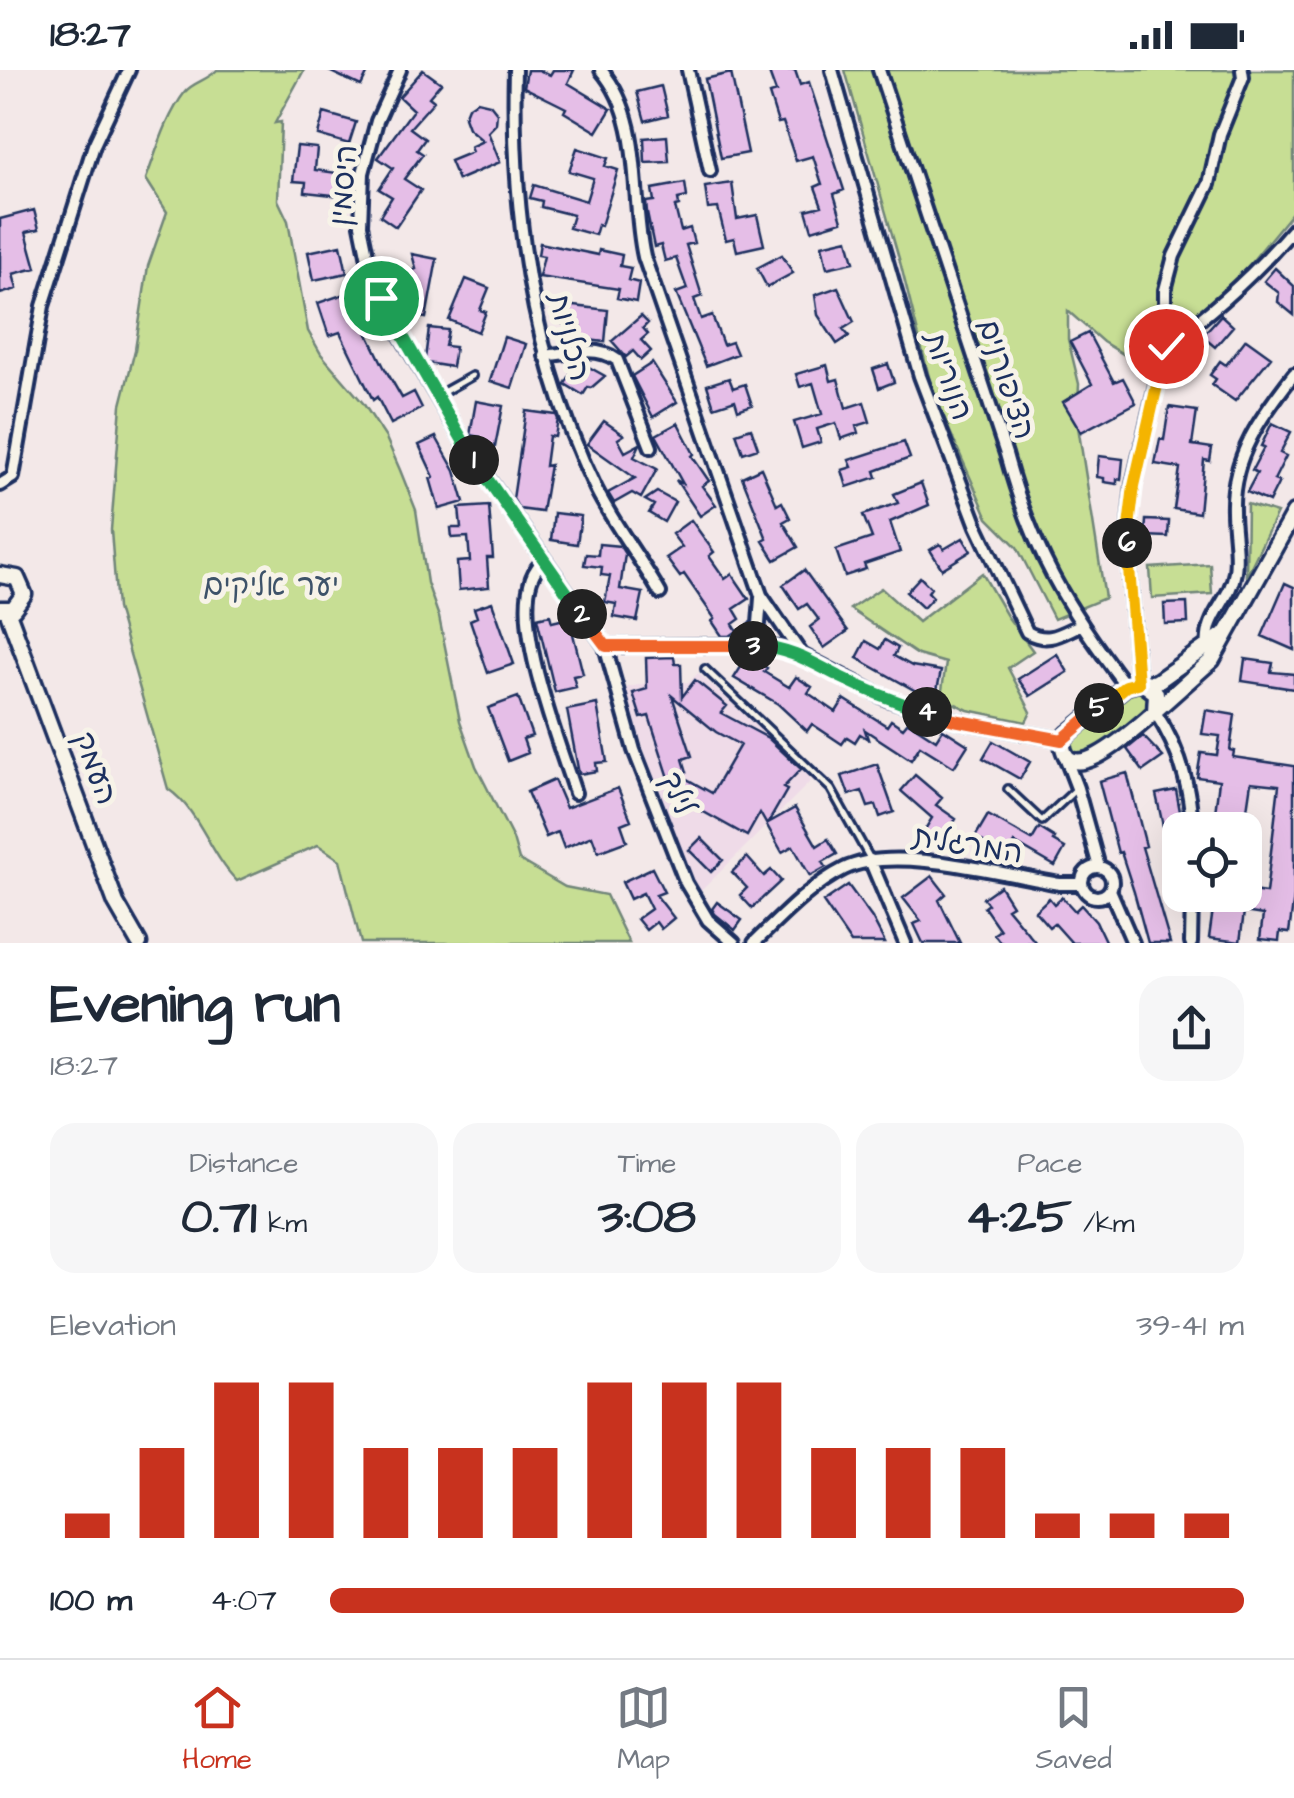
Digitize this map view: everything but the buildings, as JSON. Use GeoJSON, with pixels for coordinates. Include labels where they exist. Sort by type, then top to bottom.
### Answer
{"type":"FeatureCollection","features":[{"type":"Feature","properties":{"kind":"street"},"geometry":{"type":"LineString","coordinates":[[0,485],[14,477],[49,288],[94,145],[129,70]]}},
{"type":"Feature","properties":{"kind":"street","name":"היסמין"},"geometry":{"type":"LineString","coordinates":[[400,70],[370,142],[364,173],[362,226],[376,286],[472,456],[606,646]]}},
{"type":"Feature","properties":{"kind":"street","name":"הכלניות"},"geometry":{"type":"LineString","coordinates":[[515,70],[520,219],[538,334],[595,487],[660,593]]}},
{"type":"Feature","properties":{"kind":"street"},"geometry":{"type":"LineString","coordinates":[[600,70],[620,100],[628,123],[644,257],[761,595],[802,655]]}},
{"type":"Feature","properties":{"kind":"street"},"geometry":{"type":"LineString","coordinates":[[688,70],[710,171]]}},
{"type":"Feature","properties":{"kind":"street","name":"הנוריות"},"geometry":{"type":"LineString","coordinates":[[832,70],[920,376],[977,526],[1028,632],[1050,640],[1080,625]]}},
{"type":"Feature","properties":{"kind":"street","name":"הציפורנים"},"geometry":{"type":"LineString","coordinates":[[879,70],[1021,510],[1052,579],[1080,625],[1135,684]]}},
{"type":"Feature","properties":{"kind":"street"},"geometry":{"type":"LineString","coordinates":[[1135,684],[1128,525],[1166,346],[1164,308],[1174,256],[1209,184],[1220,134],[1243,77],[1242,70]]}},
{"type":"Feature","properties":{"kind":"street"},"geometry":{"type":"LineString","coordinates":[[1166,346],[1256,272],[1294,228]]}},
{"type":"Feature","properties":{"kind":"street"},"geometry":{"type":"LineString","coordinates":[[546,356],[599,352],[617,360],[651,447]]}},
{"type":"Feature","properties":{"kind":"street"},"geometry":{"type":"LineString","coordinates":[[1209,654],[1213,612],[1229,592],[1235,573],[1232,508],[1236,470],[1249,438],[1294,374]]}},
{"type":"Feature","properties":{"kind":"street"},"geometry":{"type":"LineString","coordinates":[[1077,788],[1081,766],[1097,758],[1156,710],[1209,654],[1245,603],[1294,512]]}},
{"type":"Feature","properties":{"kind":"street"},"geometry":{"type":"LineString","coordinates":[[544,561],[532,572],[529,582],[528,632],[575,793]]}},
{"type":"Feature","properties":{"kind":"street"},"geometry":{"type":"LineString","coordinates":[[2,570],[17,578],[23,588],[18,605],[3,610]]}},
{"type":"Feature","properties":{"kind":"street"},"geometry":{"type":"LineString","coordinates":[[740,645],[759,624],[761,595]]}},
{"type":"Feature","properties":{"kind":"street","name":"העמק"},"geometry":{"type":"LineString","coordinates":[[3,610],[116,902],[139,943]]}},
{"type":"Feature","properties":{"kind":"street"},"geometry":{"type":"LineString","coordinates":[[606,646],[779,648],[802,655],[887,698],[954,720],[1063,745],[1076,761],[1097,758]]}},
{"type":"Feature","properties":{"kind":"street","name":"לילך"},"geometry":{"type":"LineString","coordinates":[[606,646],[638,760],[686,883],[708,920],[734,943]]}},
{"type":"Feature","properties":{"kind":"street"},"geometry":{"type":"LineString","coordinates":[[1063,745],[1135,684],[1155,684],[1209,654]]}},
{"type":"Feature","properties":{"kind":"street"},"geometry":{"type":"LineString","coordinates":[[1135,684],[1156,693],[1156,710],[1187,780],[1190,812]]}},
{"type":"Feature","properties":{"kind":"street"},"geometry":{"type":"LineString","coordinates":[[1063,745],[1099,867],[1111,875],[1110,890],[1133,943]]}},
{"type":"Feature","properties":{"kind":"street","name":"המרגלית"},"geometry":{"type":"LineString","coordinates":[[754,943],[810,892],[845,868],[870,860],[899,858],[1060,884],[1082,884]]}},
{"type":"Feature","properties":{"kind":"street"},"geometry":{"type":"LineString","coordinates":[[870,860],[905,943]]}},
{"type":"Feature","properties":{"kind":"street"},"geometry":{"type":"LineString","coordinates":[[1099,867],[1088,870],[1082,884],[1091,896],[1102,896],[1110,890]]}},
{"type":"Feature","properties":{"kind":"street"},"geometry":{"type":"LineString","coordinates":[[1192,912],[1192,943]]}},
{"type":"Feature","properties":{"kind":"lane"},"geometry":{"type":"LineString","coordinates":[[436,396],[472,376]]}},
{"type":"Feature","properties":{"kind":"lane"},"geometry":{"type":"LineString","coordinates":[[705,669],[832,789],[870,860]]}},
{"type":"Feature","properties":{"kind":"lane"},"geometry":{"type":"LineString","coordinates":[[1008,789],[1042,822],[1077,788]]}},
{"type":"Feature","properties":{"kind":"shaded area"},"geometry":{"type":"Polygon","coordinates":[[[698,673],[810,774],[809,783],[699,893],[650,769],[624,688],[671,678],[688,683],[698,673]]]}},
{"type":"Feature","properties":{"kind":"green space","name":"יער אליקים"},"geometry":{"type":"Polygon","coordinates":[[[217,70],[304,70],[275,123],[281,122],[278,200],[288,221],[308,331],[321,354],[363,403],[386,438],[416,510],[427,583],[439,617],[460,721],[519,860],[565,887],[606,895],[629,943],[361,943],[340,860],[318,845],[237,881],[197,820],[168,789],[117,608],[111,530],[121,405],[135,350],[148,266],[167,212],[146,179],[178,102],[188,89],[217,70]]]}},
{"type":"Feature","properties":{"kind":"green space"},"geometry":{"type":"Polygon","coordinates":[[[845,70],[1294,70],[1294,210],[1209,314],[1165,342],[1143,366],[1103,342],[1068,311],[1068,339],[1079,384],[1077,420],[1105,598],[1054,619],[1017,547],[988,518],[933,393],[845,70]]]}},
{"type":"Feature","properties":{"kind":"green space"},"geometry":{"type":"Polygon","coordinates":[[[1247,504],[1277,513],[1246,577],[1247,504]]]}},
{"type":"Feature","properties":{"kind":"green space"},"geometry":{"type":"Polygon","coordinates":[[[1210,564],[1212,594],[1152,598],[1150,568],[1210,564]]]}},
{"type":"Feature","properties":{"kind":"green space"},"geometry":{"type":"Polygon","coordinates":[[[982,573],[1033,651],[1008,668],[1031,712],[1026,722],[968,710],[941,697],[946,663],[918,655],[850,609],[881,588],[918,622],[982,573]]]}},
{"type":"Feature","properties":{"kind":"green space"},"geometry":{"type":"Polygon","coordinates":[[[1141,689],[1151,697],[1150,708],[1094,753],[1078,755],[1069,747],[1073,737],[1128,691],[1141,689]]]}},
{"type":"Feature","properties":{"kind":"route"},"geometry":{"type":"LineString","coordinates":[[381,298],[472,456],[606,646],[779,648],[802,655],[887,698],[954,720],[1062,740],[1126,686],[1138,683],[1126,543],[1129,508],[1166,346]]}}]}
